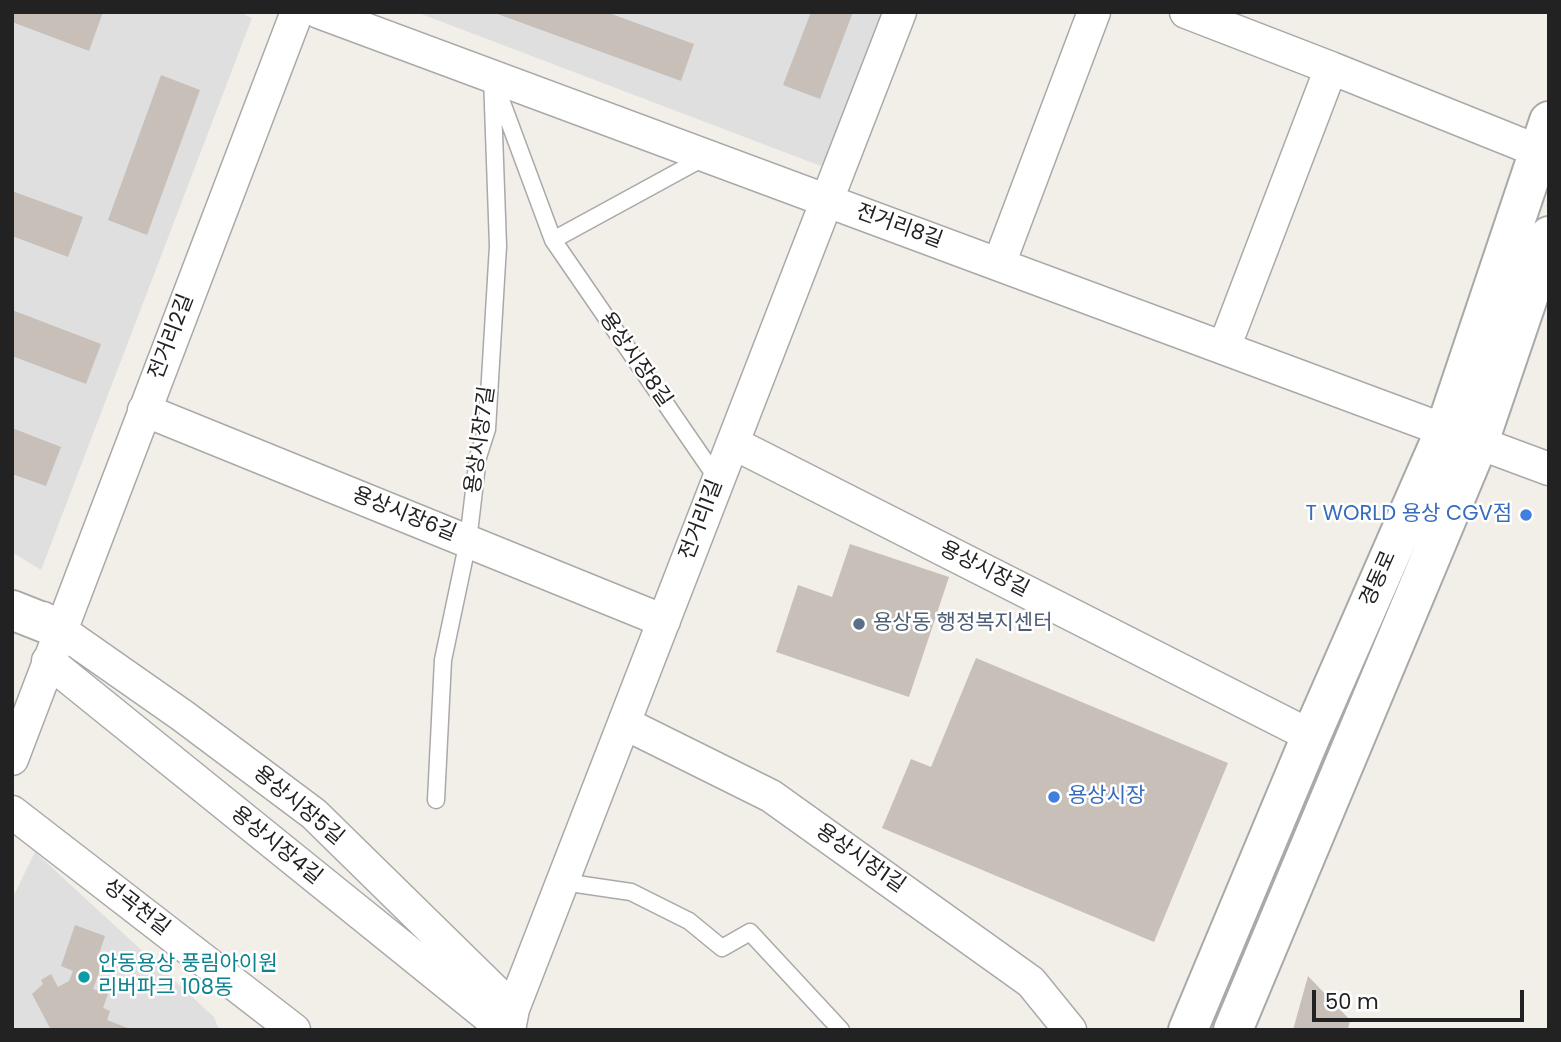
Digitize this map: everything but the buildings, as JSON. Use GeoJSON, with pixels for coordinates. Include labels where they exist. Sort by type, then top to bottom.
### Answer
{"type":"FeatureCollection","features":[{"type":"Feature","properties":{"kind":"street","name":"전거리2길"},"geometry":{"type":"LineString","coordinates":[[12,759],[297,12]]}},
{"type":"Feature","properties":{"kind":"street","name":"전거리8길"},"geometry":{"type":"LineString","coordinates":[[319,12],[1549,469]]}},
{"type":"Feature","properties":{"kind":"street","name":"전거리1길"},"geometry":{"type":"LineString","coordinates":[[509,1023],[900,12]]}},
{"type":"Feature","properties":{"kind":"street"},"geometry":{"type":"LineString","coordinates":[[999,264],[1094,12]]}},
{"type":"Feature","properties":{"kind":"street"},"geometry":{"type":"LineString","coordinates":[[1186,12],[1331,68],[1544,136]]}},
{"type":"Feature","properties":{"kind":"street"},"geometry":{"type":"LineString","coordinates":[[1224,348],[1331,68]]}},
{"type":"Feature","properties":{"kind":"street","name":"경동로"},"geometry":{"type":"LineString","coordinates":[[1188,1030],[1311,736],[1462,436],[1544,136]]}},
{"type":"Feature","properties":{"kind":"street","name":"경동로"},"geometry":{"type":"LineString","coordinates":[[1233,1030],[1462,436],[1549,236]]}},
{"type":"Feature","properties":{"kind":"street","name":"용상시장6길"},"geometry":{"type":"LineString","coordinates":[[144,410],[664,621]]}},
{"type":"Feature","properties":{"kind":"street","name":"용상시장길"},"geometry":{"type":"LineString","coordinates":[[733,443],[1311,736]]}},
{"type":"Feature","properties":{"kind":"street"},"geometry":{"type":"LineString","coordinates":[[12,598],[54,645]]}},
{"type":"Feature","properties":{"kind":"street"},"geometry":{"type":"LineString","coordinates":[[12,610],[54,645]]}},
{"type":"Feature","properties":{"kind":"street","name":"용상시장5길"},"geometry":{"type":"LineString","coordinates":[[54,645],[314,814],[509,1023]]}},
{"type":"Feature","properties":{"kind":"street","name":"용상시장4길"},"geometry":{"type":"LineString","coordinates":[[54,645],[509,1023]]}},
{"type":"Feature","properties":{"kind":"street","name":"용상시장1길"},"geometry":{"type":"LineString","coordinates":[[624,723],[771,796],[1031,982],[1070,1030]]}},
{"type":"Feature","properties":{"kind":"street","name":"성곡천길"},"geometry":{"type":"LineString","coordinates":[[12,812],[294,1030]]}},
{"type":"Feature","properties":{"kind":"lane","name":"용상시장8길"},"geometry":{"type":"LineString","coordinates":[[492,76],[553,240],[718,480]]}},
{"type":"Feature","properties":{"kind":"lane","name":"용상시장7길"},"geometry":{"type":"LineString","coordinates":[[436,800],[443,660],[468,541],[478,457],[486,429],[498,246],[492,76]]}},
{"type":"Feature","properties":{"kind":"lane"},"geometry":{"type":"LineString","coordinates":[[553,240],[707,156]]}},
{"type":"Feature","properties":{"kind":"lane"},"geometry":{"type":"LineString","coordinates":[[563,882],[631,892],[689,920],[722,948],[750,932],[841,1030]]}},
{"type":"Feature","properties":{"kind":"shaded area"},"geometry":{"type":"Polygon","coordinates":[[[12,12],[238,12],[252,18],[41,570],[12,552],[12,12]]]}},
{"type":"Feature","properties":{"kind":"shaded area"},"geometry":{"type":"Polygon","coordinates":[[[416,12],[884,12],[826,168],[416,12]]]}},
{"type":"Feature","properties":{"kind":"shaded area"},"geometry":{"type":"Polygon","coordinates":[[[35,852],[214,1017],[219,1030],[12,1030],[12,899],[35,852]]]}},
{"type":"Feature","properties":{"kind":"place","name":"T WORLD 용상 CGV점"},"geometry":{"type":"Point","coordinates":[1526,515]}},
{"type":"Feature","properties":{"kind":"place","name":"용상동 행정복지센터"},"geometry":{"type":"Point","coordinates":[859,624]}},
{"type":"Feature","properties":{"kind":"place","name":"용상시장"},"geometry":{"type":"Point","coordinates":[1054,797]}},
{"type":"Feature","properties":{"kind":"place","name":"안동용상 풍림아이원 리버파크 108동"},"geometry":{"type":"Point","coordinates":[84,977]}}]}
